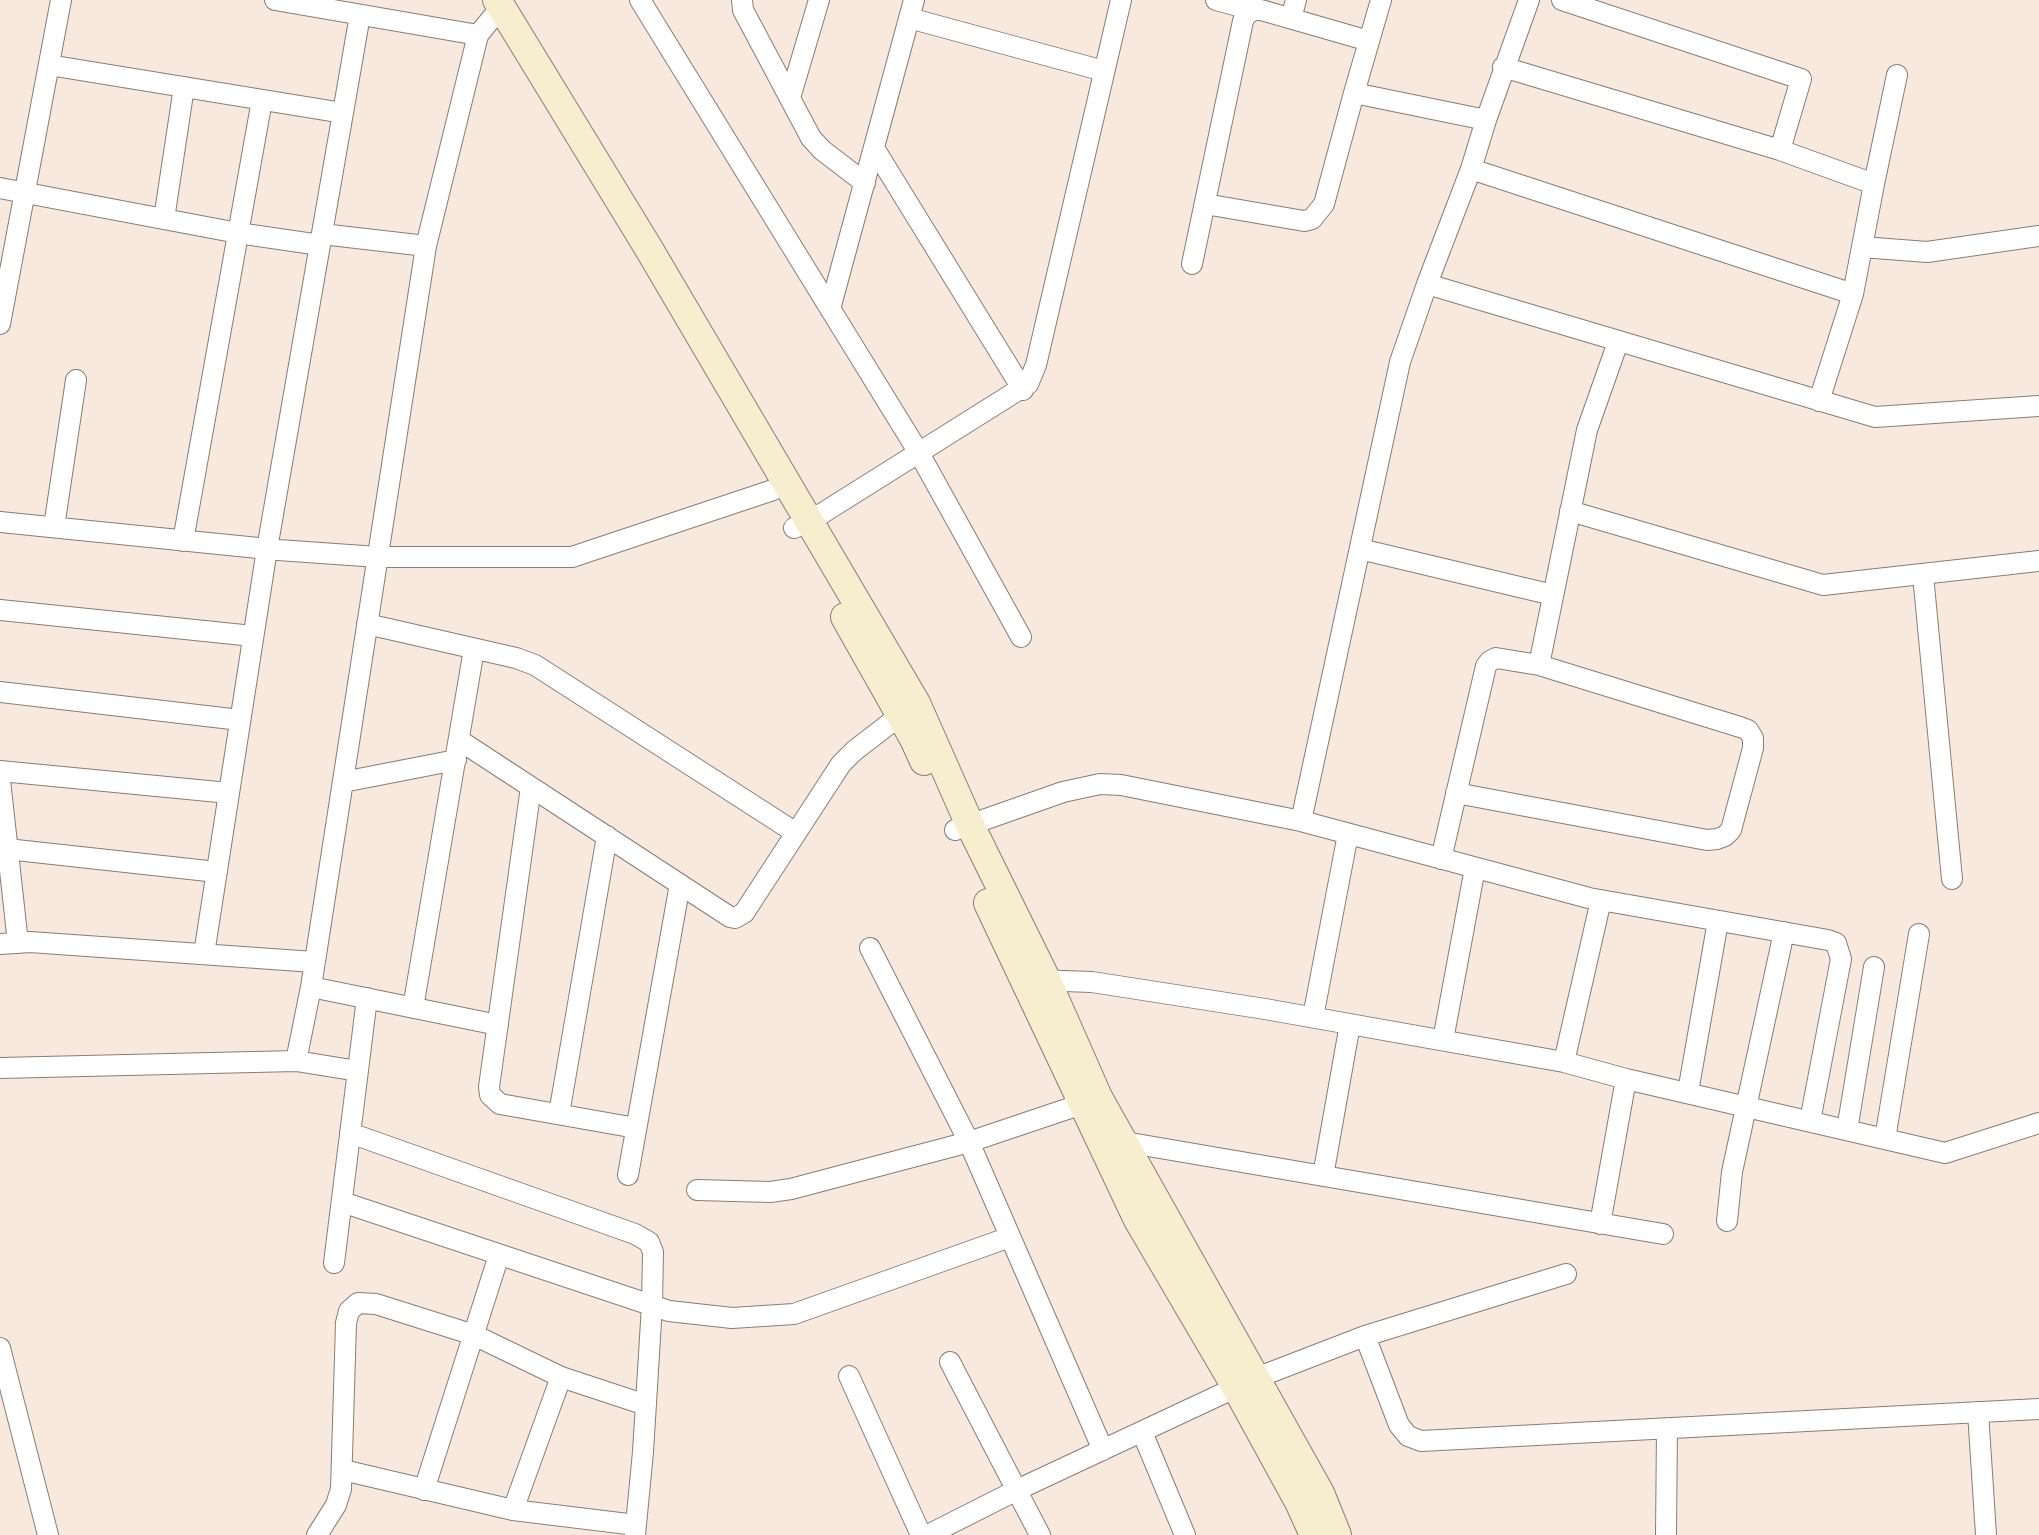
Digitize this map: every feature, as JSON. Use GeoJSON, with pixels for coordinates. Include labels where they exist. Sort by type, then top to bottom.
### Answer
{"type":"FeatureCollection","features":[{"type":"Feature","properties":{"kind":"street"},"geometry":{"type":"LineString","coordinates":[[0,324],[61,0]]}},
{"type":"Feature","properties":{"kind":"street"},"geometry":{"type":"LineString","coordinates":[[275,0],[360,15],[490,12]]}},
{"type":"Feature","properties":{"kind":"street"},"geometry":{"type":"LineString","coordinates":[[742,0],[743,10],[817,144],[864,183]]}},
{"type":"Feature","properties":{"kind":"street"},"geometry":{"type":"LineString","coordinates":[[790,98],[819,0]]}},
{"type":"Feature","properties":{"kind":"street"},"geometry":{"type":"LineString","coordinates":[[802,524],[1023,390],[1028,384],[1036,365],[1121,0]]}},
{"type":"Feature","properties":{"kind":"street"},"geometry":{"type":"LineString","coordinates":[[1216,0],[1252,10],[1294,9],[1369,41]]}},
{"type":"Feature","properties":{"kind":"street"},"geometry":{"type":"LineString","coordinates":[[1205,204],[1304,220],[1312,219],[1324,204],[1381,0]]}},
{"type":"Feature","properties":{"kind":"street"},"geometry":{"type":"LineString","coordinates":[[1301,821],[1400,362],[1427,284],[1471,169],[1503,67],[1529,0]]}},
{"type":"Feature","properties":{"kind":"street"},"geometry":{"type":"LineString","coordinates":[[1562,0],[1801,79],[1780,150]]}},
{"type":"Feature","properties":{"kind":"street"},"geometry":{"type":"LineString","coordinates":[[643,1],[919,453],[1021,636]]}},
{"type":"Feature","properties":{"kind":"street"},"geometry":{"type":"LineString","coordinates":[[830,309],[912,9],[1104,71]]}},
{"type":"Feature","properties":{"kind":"street"},"geometry":{"type":"LineString","coordinates":[[1192,264],[1242,21],[1252,10]]}},
{"type":"Feature","properties":{"kind":"street"},"geometry":{"type":"LineString","coordinates":[[296,1061],[310,987],[343,782],[426,246],[490,12]]}},
{"type":"Feature","properties":{"kind":"street"},"geometry":{"type":"LineString","coordinates":[[490,12],[780,486],[914,719],[1035,980],[1098,1097],[1111,1139]]}},
{"type":"Feature","properties":{"kind":"street"},"geometry":{"type":"LineString","coordinates":[[204,954],[267,549],[360,15]]}},
{"type":"Feature","properties":{"kind":"street"},"geometry":{"type":"LineString","coordinates":[[49,66],[343,113]]}},
{"type":"Feature","properties":{"kind":"street"},"geometry":{"type":"LineString","coordinates":[[1503,67],[1780,150],[1874,184]]}},
{"type":"Feature","properties":{"kind":"street"},"geometry":{"type":"LineString","coordinates":[[1819,401],[1853,294],[1897,75]]}},
{"type":"Feature","properties":{"kind":"street"},"geometry":{"type":"LineString","coordinates":[[164,219],[184,87]]}},
{"type":"Feature","properties":{"kind":"street"},"geometry":{"type":"LineString","coordinates":[[1354,93],[1486,120]]}},
{"type":"Feature","properties":{"kind":"street"},"geometry":{"type":"LineString","coordinates":[[184,541],[262,100]]}},
{"type":"Feature","properties":{"kind":"street"},"geometry":{"type":"LineString","coordinates":[[874,148],[1023,390]]}},
{"type":"Feature","properties":{"kind":"street"},"geometry":{"type":"LineString","coordinates":[[1471,169],[1853,294]]}},
{"type":"Feature","properties":{"kind":"street"},"geometry":{"type":"LineString","coordinates":[[0,188],[238,233],[426,246]]}},
{"type":"Feature","properties":{"kind":"street"},"geometry":{"type":"LineString","coordinates":[[1862,247],[1927,252],[2039,236]]}},
{"type":"Feature","properties":{"kind":"street"},"geometry":{"type":"LineString","coordinates":[[1427,284],[1875,417],[2039,406]]}},
{"type":"Feature","properties":{"kind":"street"},"geometry":{"type":"LineString","coordinates":[[1539,665],[1589,420],[1618,342]]}},
{"type":"Feature","properties":{"kind":"street"},"geometry":{"type":"LineString","coordinates":[[54,527],[76,380]]}},
{"type":"Feature","properties":{"kind":"street"},"geometry":{"type":"LineString","coordinates":[[0,522],[267,549],[378,557],[572,557],[780,486]]}},
{"type":"Feature","properties":{"kind":"street"},"geometry":{"type":"LineString","coordinates":[[1570,511],[1814,584],[1833,585],[2039,561]]}},
{"type":"Feature","properties":{"kind":"street"},"geometry":{"type":"LineString","coordinates":[[1360,549],[1553,596]]}},
{"type":"Feature","properties":{"kind":"street"},"geometry":{"type":"LineString","coordinates":[[1923,575],[1952,879]]}},
{"type":"Feature","properties":{"kind":"street"},"geometry":{"type":"LineString","coordinates":[[0,610],[253,636]]}},
{"type":"Feature","properties":{"kind":"street"},"geometry":{"type":"LineString","coordinates":[[367,624],[535,665],[796,833]]}},
{"type":"Feature","properties":{"kind":"street"},"geometry":{"type":"LineString","coordinates":[[413,1008],[474,649]]}},
{"type":"Feature","properties":{"kind":"street"},"geometry":{"type":"LineString","coordinates":[[1441,859],[1456,793],[1486,666],[1490,661],[1504,658],[1539,665],[1748,730],[1753,738],[1753,748],[1731,830],[1725,836],[1707,840],[1456,793]]}},
{"type":"Feature","properties":{"kind":"street"},"geometry":{"type":"LineString","coordinates":[[0,692],[240,720]]}},
{"type":"Feature","properties":{"kind":"street"},"geometry":{"type":"LineString","coordinates":[[459,740],[730,917],[740,916],[744,913],[848,756],[914,719]]}},
{"type":"Feature","properties":{"kind":"street"},"geometry":{"type":"LineString","coordinates":[[343,782],[456,760]]}},
{"type":"Feature","properties":{"kind":"street"},"geometry":{"type":"LineString","coordinates":[[0,771],[229,793]]}},
{"type":"Feature","properties":{"kind":"street"},"geometry":{"type":"LineString","coordinates":[[0,780],[8,849],[9,943],[314,962]]}},
{"type":"Feature","properties":{"kind":"street"},"geometry":{"type":"LineString","coordinates":[[963,828],[1063,792],[1110,784],[1301,821],[1601,900],[1828,940],[1836,943],[1840,950],[1841,958],[1810,1121]]}},
{"type":"Feature","properties":{"kind":"street"},"geometry":{"type":"LineString","coordinates":[[531,787],[489,1087],[494,1100],[500,1104],[636,1128]]}},
{"type":"Feature","properties":{"kind":"street"},"geometry":{"type":"LineString","coordinates":[[1313,1017],[1348,834]]}},
{"type":"Feature","properties":{"kind":"street"},"geometry":{"type":"LineString","coordinates":[[558,1114],[606,836]]}},
{"type":"Feature","properties":{"kind":"street"},"geometry":{"type":"LineString","coordinates":[[8,849],[217,872]]}},
{"type":"Feature","properties":{"kind":"street"},"geometry":{"type":"LineString","coordinates":[[1443,1040],[1476,868]]}},
{"type":"Feature","properties":{"kind":"street"},"geometry":{"type":"LineString","coordinates":[[628,1176],[680,884]]}},
{"type":"Feature","properties":{"kind":"street"},"geometry":{"type":"LineString","coordinates":[[1564,1062],[1601,900]]}},
{"type":"Feature","properties":{"kind":"street"},"geometry":{"type":"LineString","coordinates":[[1688,1092],[1718,921]]}},
{"type":"Feature","properties":{"kind":"street"},"geometry":{"type":"LineString","coordinates":[[1727,1221],[1732,1172],[1784,932]]}},
{"type":"Feature","properties":{"kind":"street"},"geometry":{"type":"LineString","coordinates":[[1884,1139],[1919,934]]}},
{"type":"Feature","properties":{"kind":"street"},"geometry":{"type":"LineString","coordinates":[[870,948],[969,1142],[1103,1450]]}},
{"type":"Feature","properties":{"kind":"street"},"geometry":{"type":"LineString","coordinates":[[1847,1130],[1874,967]]}},
{"type":"Feature","properties":{"kind":"street"},"geometry":{"type":"LineString","coordinates":[[1035,980],[1092,982],[1313,1017],[1564,1062],[1626,1079],[1945,1153],[2039,1123]]}},
{"type":"Feature","properties":{"kind":"street"},"geometry":{"type":"LineString","coordinates":[[1035,980],[1082,1104],[1111,1139],[1246,1383],[1314,1535]]}},
{"type":"Feature","properties":{"kind":"street"},"geometry":{"type":"LineString","coordinates":[[310,987],[498,1025]]}},
{"type":"Feature","properties":{"kind":"street"},"geometry":{"type":"LineString","coordinates":[[334,1263],[367,998]]}},
{"type":"Feature","properties":{"kind":"street"},"geometry":{"type":"LineString","coordinates":[[1323,1176],[1350,1024]]}},
{"type":"Feature","properties":{"kind":"street"},"geometry":{"type":"LineString","coordinates":[[0,1068],[296,1061],[358,1071]]}},
{"type":"Feature","properties":{"kind":"street"},"geometry":{"type":"LineString","coordinates":[[1600,1224],[1626,1079]]}},
{"type":"Feature","properties":{"kind":"street"},"geometry":{"type":"LineString","coordinates":[[697,1190],[780,1191],[969,1142],[1082,1104]]}},
{"type":"Feature","properties":{"kind":"street"},"geometry":{"type":"LineString","coordinates":[[342,1470],[513,1510],[635,1530],[646,1405],[652,1305],[653,1252],[649,1242],[635,1234],[350,1133]]}},
{"type":"Feature","properties":{"kind":"street"},"geometry":{"type":"LineString","coordinates":[[1111,1139],[1663,1234]]}},
{"type":"Feature","properties":{"kind":"street"},"geometry":{"type":"LineString","coordinates":[[342,1202],[669,1311],[732,1318],[794,1314],[1010,1237]]}},
{"type":"Feature","properties":{"kind":"street"},"geometry":{"type":"LineString","coordinates":[[424,1490],[499,1255]]}},
{"type":"Feature","properties":{"kind":"street"},"geometry":{"type":"LineString","coordinates":[[928,1535],[1017,1490],[1246,1383],[1366,1336],[1566,1274]]}},
{"type":"Feature","properties":{"kind":"street"},"geometry":{"type":"LineString","coordinates":[[317,1535],[336,1505],[341,1489],[346,1323],[349,1310],[358,1303],[376,1304],[474,1335],[560,1376],[646,1405]]}},
{"type":"Feature","properties":{"kind":"street"},"geometry":{"type":"LineString","coordinates":[[1366,1336],[1399,1425],[1408,1436],[1421,1442],[2039,1409]]}},
{"type":"Feature","properties":{"kind":"street"},"geometry":{"type":"LineString","coordinates":[[0,1348],[48,1535]]}},
{"type":"Feature","properties":{"kind":"street"},"geometry":{"type":"LineString","coordinates":[[950,1362],[1040,1535]]}},
{"type":"Feature","properties":{"kind":"street"},"geometry":{"type":"LineString","coordinates":[[513,1510],[560,1376]]}},
{"type":"Feature","properties":{"kind":"street"},"geometry":{"type":"LineString","coordinates":[[849,1376],[921,1535]]}},
{"type":"Feature","properties":{"kind":"street"},"geometry":{"type":"LineString","coordinates":[[1246,1383],[1320,1493],[1337,1535]]}},
{"type":"Feature","properties":{"kind":"street"},"geometry":{"type":"LineString","coordinates":[[1978,1412],[1986,1535]]}},
{"type":"Feature","properties":{"kind":"street"},"geometry":{"type":"LineString","coordinates":[[1666,1535],[1668,1428]]}},
{"type":"Feature","properties":{"kind":"street"},"geometry":{"type":"LineString","coordinates":[[1142,1432],[1185,1535]]}}]}
